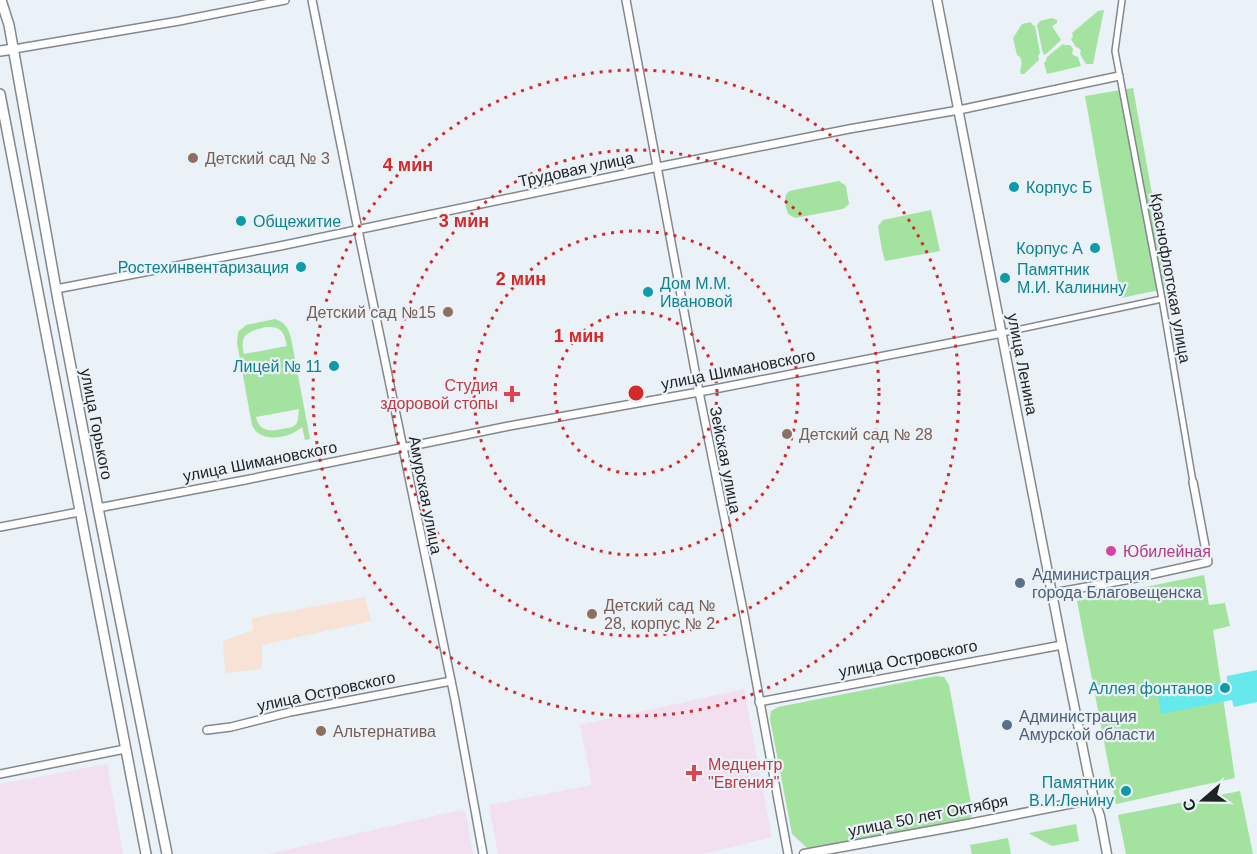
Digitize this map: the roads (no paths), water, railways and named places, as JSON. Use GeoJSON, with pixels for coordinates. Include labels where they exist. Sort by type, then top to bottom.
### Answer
{"type":"FeatureCollection","features":[{"type":"Feature","properties":{"kind":"main road","name":"улица Горького"},"geometry":{"type":"LineString","coordinates":[[1,0],[14,49],[56,289],[167,854]]}},
{"type":"Feature","properties":{"kind":"main road","name":"улица Ленина"},"geometry":{"type":"LineString","coordinates":[[937,0],[1062,645],[1107,854]]}},
{"type":"Feature","properties":{"kind":"main road"},"geometry":{"type":"LineString","coordinates":[[0,51],[14,49]]}},
{"type":"Feature","properties":{"kind":"main road","name":"улица Горького"},"geometry":{"type":"LineString","coordinates":[[0,94],[146,854]]}},
{"type":"Feature","properties":{"kind":"main road","name":"Трудовая улица"},"geometry":{"type":"LineString","coordinates":[[38,292],[56,289]]}},
{"type":"Feature","properties":{"kind":"main road","name":"улица Шимановского"},"geometry":{"type":"LineString","coordinates":[[79,512],[98,508]]}},
{"type":"Feature","properties":{"kind":"main road"},"geometry":{"type":"LineString","coordinates":[[125,749],[145,745]]}},
{"type":"Feature","properties":{"kind":"main road","name":"улица 50 лет Октября"},"geometry":{"type":"LineString","coordinates":[[804,854],[1094,799]]}},
{"type":"Feature","properties":{"kind":"street"},"geometry":{"type":"LineString","coordinates":[[14,49],[179,21],[285,0]]}},
{"type":"Feature","properties":{"kind":"street","name":"Амурская улица"},"geometry":{"type":"LineString","coordinates":[[312,0],[451,681],[483,854]]}},
{"type":"Feature","properties":{"kind":"street","name":"Зейская улица"},"geometry":{"type":"LineString","coordinates":[[626,0],[788,854]]}},
{"type":"Feature","properties":{"kind":"street","name":"Краснофлотская улица"},"geometry":{"type":"LineString","coordinates":[[1053,592],[1131,579],[1208,562],[1162,299],[1115,51],[1122,0]]}},
{"type":"Feature","properties":{"kind":"street","name":"Трудовая улица"},"geometry":{"type":"LineString","coordinates":[[56,289],[280,246],[849,129],[959,110],[1119,76]]}},
{"type":"Feature","properties":{"kind":"street","name":"улица Шимановского"},"geometry":{"type":"LineString","coordinates":[[98,508],[509,426],[699,392],[1002,333],[1162,299]]}},
{"type":"Feature","properties":{"kind":"street","name":"улица Шимановского"},"geometry":{"type":"LineString","coordinates":[[0,527],[79,512]]}},
{"type":"Feature","properties":{"kind":"street","name":"улица Островского"},"geometry":{"type":"LineString","coordinates":[[759,702],[1062,645]]}},
{"type":"Feature","properties":{"kind":"street","name":"улица Островского"},"geometry":{"type":"LineString","coordinates":[[207,730],[451,681]]}},
{"type":"Feature","properties":{"kind":"street"},"geometry":{"type":"LineString","coordinates":[[0,774],[125,749]]}},
{"type":"Feature","properties":{"kind":"water","name":"Аллея фонтанов"},"geometry":{"type":"Polygon","coordinates":[[[1257,670],[1257,702],[1234,707],[1232,700],[1161,714],[1158,696],[1227,681],[1227,676],[1257,670]]]}},
{"type":"Feature","properties":{"kind":"place","name":"Детский сад № 3"},"geometry":{"type":"Point","coordinates":[193,158]}},
{"type":"Feature","properties":{"kind":"place","name":"Корпус Б"},"geometry":{"type":"Point","coordinates":[1014,187]}},
{"type":"Feature","properties":{"kind":"place","name":"Общежитие"},"geometry":{"type":"Point","coordinates":[241,221]}},
{"type":"Feature","properties":{"kind":"place","name":"Корпус А"},"geometry":{"type":"Point","coordinates":[1095,248]}},
{"type":"Feature","properties":{"kind":"place","name":"Ростехинвентаризация"},"geometry":{"type":"Point","coordinates":[301,267]}},
{"type":"Feature","properties":{"kind":"place","name":"Памятник М.И. Калинину"},"geometry":{"type":"Point","coordinates":[1005,278]}},
{"type":"Feature","properties":{"kind":"place","name":"Дом М.М. Ивановой"},"geometry":{"type":"Point","coordinates":[648,292]}},
{"type":"Feature","properties":{"kind":"place","name":"Детский сад №15"},"geometry":{"type":"Point","coordinates":[448,312]}},
{"type":"Feature","properties":{"kind":"place","name":"Лицей № 11"},"geometry":{"type":"Point","coordinates":[334,366]}},
{"type":"Feature","properties":{"kind":"place","name":"Студия здоровой стопы"},"geometry":{"type":"Point","coordinates":[512,394]}},
{"type":"Feature","properties":{"kind":"place","name":"Детский сад № 28"},"geometry":{"type":"Point","coordinates":[787,434]}},
{"type":"Feature","properties":{"kind":"place","name":"Юбилейная"},"geometry":{"type":"Point","coordinates":[1111,551]}},
{"type":"Feature","properties":{"kind":"place","name":"Администрация города Благовещенска"},"geometry":{"type":"Point","coordinates":[1020,583]}},
{"type":"Feature","properties":{"kind":"place","name":"Детский сад № 28, корпус № 2"},"geometry":{"type":"Point","coordinates":[592,614]}},
{"type":"Feature","properties":{"kind":"place","name":"Аллея фонтанов"},"geometry":{"type":"Point","coordinates":[1225,688]}},
{"type":"Feature","properties":{"kind":"place","name":"Администрация Амурской области"},"geometry":{"type":"Point","coordinates":[1007,725]}},
{"type":"Feature","properties":{"kind":"place","name":"Альтернатива"},"geometry":{"type":"Point","coordinates":[321,731]}},
{"type":"Feature","properties":{"kind":"place","name":"Медцентр \"Евгения\""},"geometry":{"type":"Point","coordinates":[694,773]}},
{"type":"Feature","properties":{"kind":"place","name":"Памятник В.И.Ленину"},"geometry":{"type":"Point","coordinates":[1126,791]}}]}
